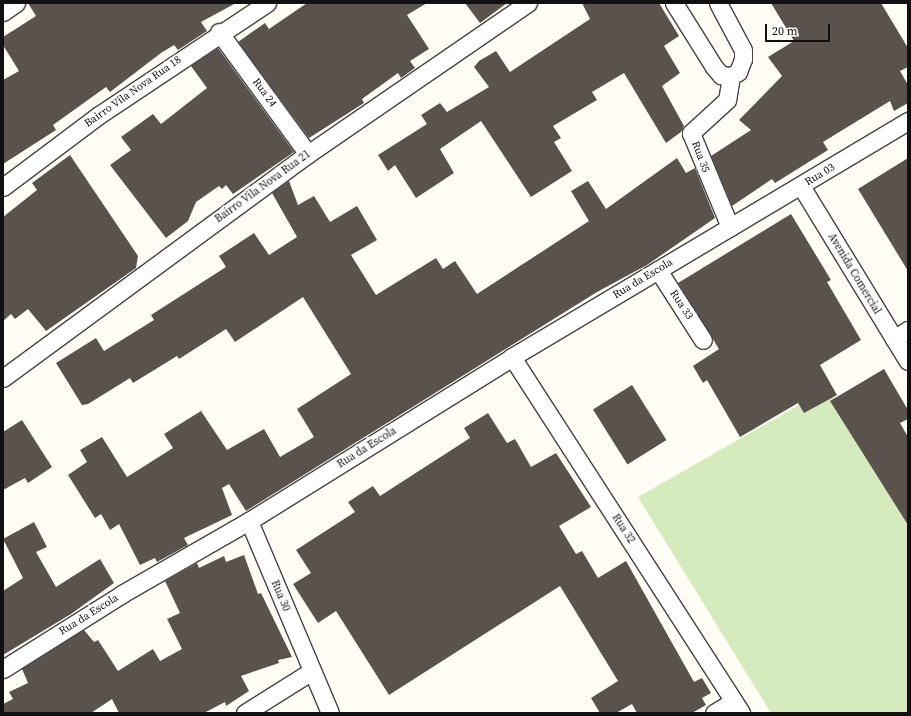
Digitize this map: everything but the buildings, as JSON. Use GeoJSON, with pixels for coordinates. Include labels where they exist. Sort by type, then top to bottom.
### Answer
{"type":"FeatureCollection","features":[{"type":"Feature","properties":{"kind":"street"},"geometry":{"type":"LineString","coordinates":[[3,12],[16,3]]}},
{"type":"Feature","properties":{"kind":"street","name":"Bairro Vila Nova Rua 18"},"geometry":{"type":"LineString","coordinates":[[3,187],[99,115],[220,32],[268,3]]}},
{"type":"Feature","properties":{"kind":"street","name":"Bairro Vila Nova Rua 21"},"geometry":{"type":"LineString","coordinates":[[3,378],[308,154],[528,3]]}},
{"type":"Feature","properties":{"kind":"street"},"geometry":{"type":"LineString","coordinates":[[674,3],[714,67],[721,75],[731,76]]}},
{"type":"Feature","properties":{"kind":"street","name":"Rua 35"},"geometry":{"type":"LineString","coordinates":[[718,3],[743,52],[740,68],[731,76],[727,100],[691,133],[730,227]]}},
{"type":"Feature","properties":{"kind":"street","name":"Rua 24"},"geometry":{"type":"LineString","coordinates":[[220,32],[308,154]]}},
{"type":"Feature","properties":{"kind":"street","name":"Rua 03"},"geometry":{"type":"LineString","coordinates":[[730,227],[908,121]]}},
{"type":"Feature","properties":{"kind":"street","name":"Avenida Comercial"},"geometry":{"type":"LineString","coordinates":[[801,186],[901,334],[908,361]]}},
{"type":"Feature","properties":{"kind":"street","name":"Rua da Escola"},"geometry":{"type":"LineString","coordinates":[[3,669],[122,594],[249,521],[512,357],[730,227]]}},
{"type":"Feature","properties":{"kind":"street","name":"Rua 33"},"geometry":{"type":"LineString","coordinates":[[658,270],[703,340]]}},
{"type":"Feature","properties":{"kind":"street","name":"Rua 32"},"geometry":{"type":"LineString","coordinates":[[512,357],[738,707]]}},
{"type":"Feature","properties":{"kind":"street","name":"Rua 30"},"geometry":{"type":"LineString","coordinates":[[249,521],[330,713]]}},
{"type":"Feature","properties":{"kind":"street"},"geometry":{"type":"LineString","coordinates":[[245,713],[312,671]]}},
{"type":"Feature","properties":{"kind":"street"},"geometry":{"type":"LineString","coordinates":[[714,713],[738,707]]}},
{"type":"Feature","properties":{"kind":"green space"},"geometry":{"type":"Polygon","coordinates":[[[829,388],[908,517],[908,713],[771,713],[638,497],[829,388]]]}}]}
